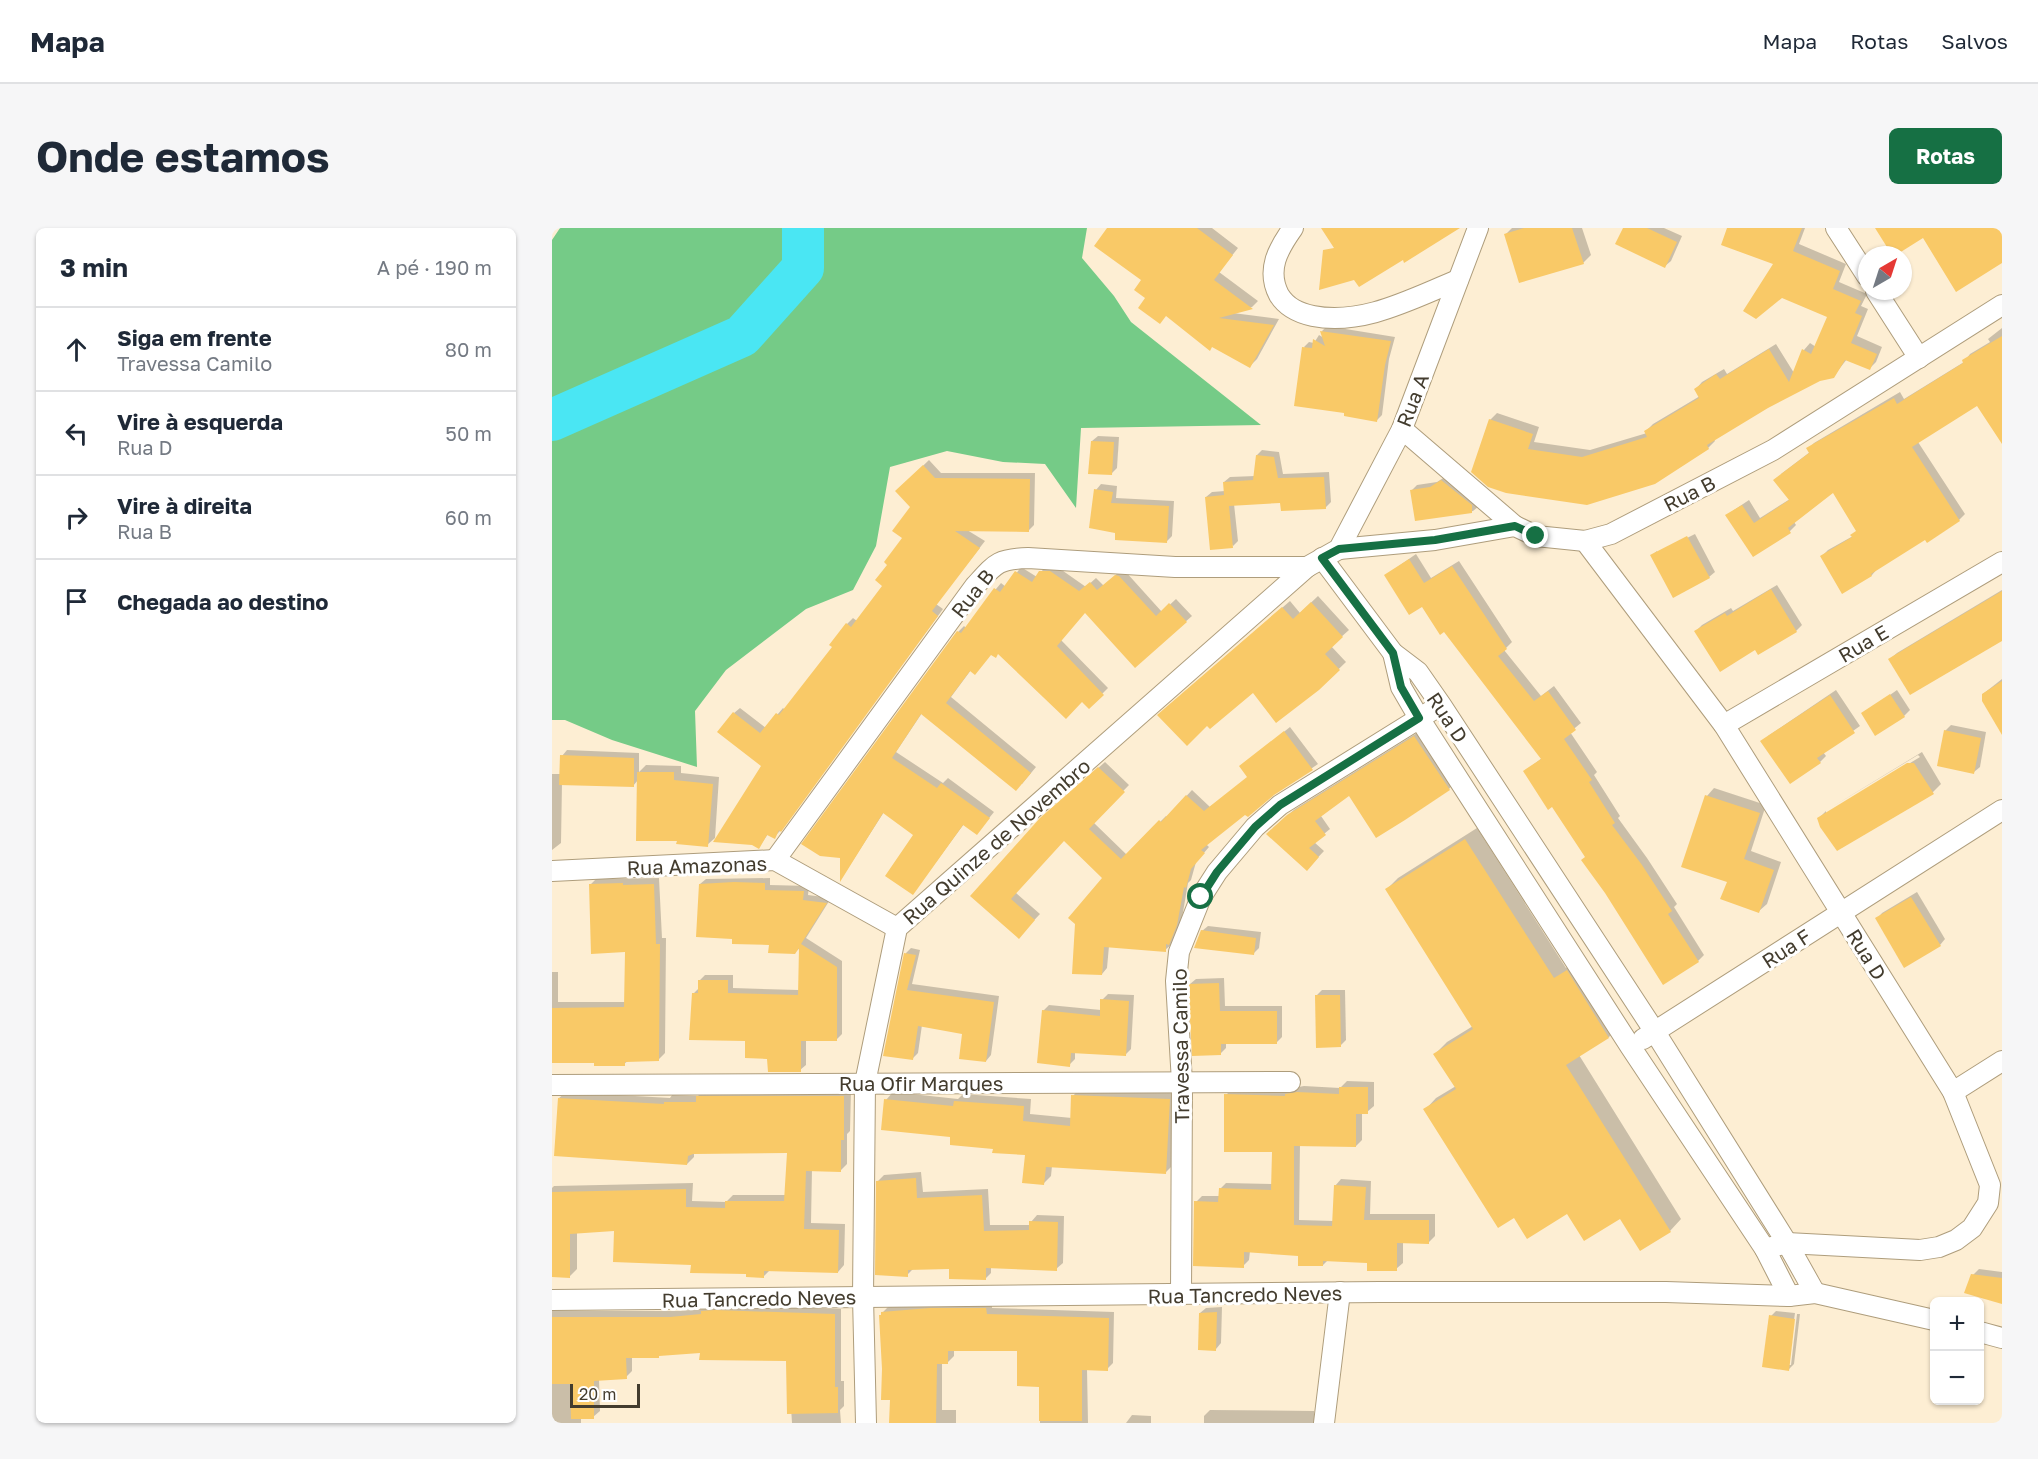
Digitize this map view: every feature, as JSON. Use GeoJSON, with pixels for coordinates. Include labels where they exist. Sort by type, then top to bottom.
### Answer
{"type":"FeatureCollection","features":[{"type":"Feature","properties":{"kind":"street"},"geometry":{"type":"LineString","coordinates":[[1293,228],[1277,253],[1272,270],[1275,286],[1283,301],[1300,313],[1325,318],[1357,317],[1390,308],[1458,280]]}},
{"type":"Feature","properties":{"kind":"street","name":"Rua A"},"geometry":{"type":"LineString","coordinates":[[1323,558],[1402,429],[1478,228]]}},
{"type":"Feature","properties":{"kind":"street"},"geometry":{"type":"LineString","coordinates":[[1836,228],[1858,262]]}},
{"type":"Feature","properties":{"kind":"street"},"geometry":{"type":"LineString","coordinates":[[1882,300],[1919,358]]}},
{"type":"Feature","properties":{"kind":"street","name":"Rua B"},"geometry":{"type":"LineString","coordinates":[[775,860],[975,586],[996,563],[1013,558],[1028,558],[1175,567],[1323,558],[1515,526],[1536,536],[1585,541],[1611,534],[1773,450],[2002,305]]}},
{"type":"Feature","properties":{"kind":"street"},"geometry":{"type":"LineString","coordinates":[[1402,429],[1515,526]]}},
{"type":"Feature","properties":{"kind":"street","name":"Rua D"},"geometry":{"type":"LineString","coordinates":[[1585,541],[1724,725],[1953,1092],[1990,1185],[1988,1203],[1972,1228],[1956,1240],[1939,1247],[1920,1250],[1787,1243],[1765,1249]]}},
{"type":"Feature","properties":{"kind":"street","name":"Rua D"},"geometry":{"type":"LineString","coordinates":[[1323,558],[1393,653],[1419,672],[1655,1032],[1787,1243],[1815,1293]]}},
{"type":"Feature","properties":{"kind":"street","name":"Rua Quinze de Novembro"},"geometry":{"type":"LineString","coordinates":[[866,1423],[863,1297],[865,1083],[897,928],[1323,558]]}},
{"type":"Feature","properties":{"kind":"street","name":"Rua E"},"geometry":{"type":"LineString","coordinates":[[1724,725],[2002,562]]}},
{"type":"Feature","properties":{"kind":"street","name":"Rua D"},"geometry":{"type":"LineString","coordinates":[[1393,653],[1401,687],[1419,718],[1630,1046],[1765,1249],[1789,1296]]}},
{"type":"Feature","properties":{"kind":"street","name":"Travessa Camilo"},"geometry":{"type":"LineString","coordinates":[[1181,1295],[1182,1082],[1176,981],[1179,952],[1201,897],[1217,872],[1255,827],[1280,805],[1441,705]]}},
{"type":"Feature","properties":{"kind":"street","name":"Rua F"},"geometry":{"type":"LineString","coordinates":[[1630,1046],[2002,810]]}},
{"type":"Feature","properties":{"kind":"street","name":"Rua Amazonas"},"geometry":{"type":"LineString","coordinates":[[552,871],[775,860],[897,928]]}},
{"type":"Feature","properties":{"kind":"street"},"geometry":{"type":"LineString","coordinates":[[1953,1092],[2002,1061]]}},
{"type":"Feature","properties":{"kind":"street","name":"Rua Ofir Marques"},"geometry":{"type":"LineString","coordinates":[[552,1085],[1290,1083]]}},
{"type":"Feature","properties":{"kind":"street"},"geometry":{"type":"LineString","coordinates":[[1324,1423],[1340,1292]]}},
{"type":"Feature","properties":{"kind":"street","name":"Rua Tancredo Neves"},"geometry":{"type":"LineString","coordinates":[[552,1300],[1340,1292],[1666,1292],[1789,1296],[1815,1293],[1930,1319]]}},
{"type":"Feature","properties":{"kind":"street"},"geometry":{"type":"LineString","coordinates":[[1984,1333],[2002,1338]]}},
{"type":"Feature","properties":{"kind":"green space"},"geometry":{"type":"Polygon","coordinates":[[[560,228],[1087,228],[1082,258],[1114,296],[1131,322],[1261,425],[1081,428],[1076,508],[1045,464],[1003,462],[947,451],[890,467],[876,546],[853,590],[806,609],[726,670],[695,711],[697,767],[612,740],[565,720],[552,720],[552,240],[560,228]]]}},
{"type":"Feature","properties":{"kind":"building"},"geometry":{"type":"Polygon","coordinates":[[[1107,228],[1197,228],[1233,255],[1214,280],[1253,309],[1219,318],[1274,325],[1250,368],[1212,347],[1210,351],[1166,316],[1160,324],[1138,308],[1145,298],[1134,290],[1141,280],[1094,246],[1107,228]]]}},
{"type":"Feature","properties":{"kind":"building"},"geometry":{"type":"Polygon","coordinates":[[[1321,228],[1460,228],[1404,263],[1403,260],[1359,287],[1354,280],[1319,290],[1323,250],[1334,248],[1321,228]]]}},
{"type":"Feature","properties":{"kind":"building"},"geometry":{"type":"Polygon","coordinates":[[[1524,228],[1572,228],[1584,264],[1519,283],[1504,234],[1524,228]]]}},
{"type":"Feature","properties":{"kind":"building"},"geometry":{"type":"Polygon","coordinates":[[[1623,228],[1647,228],[1677,242],[1665,268],[1615,244],[1623,228]]]}},
{"type":"Feature","properties":{"kind":"building"},"geometry":{"type":"Polygon","coordinates":[[[1727,228],[1802,228],[1793,251],[1840,271],[1833,289],[1861,301],[1855,313],[1862,316],[1851,343],[1877,354],[1870,370],[1845,360],[1834,378],[1820,381],[1768,408],[1707,445],[1709,449],[1655,484],[1587,505],[1506,493],[1488,487],[1471,472],[1489,419],[1533,434],[1528,449],[1582,457],[1647,437],[1644,431],[1699,398],[1694,389],[1716,374],[1720,379],[1769,349],[1789,382],[1802,349],[1811,354],[1827,317],[1782,298],[1756,319],[1743,311],[1773,264],[1721,245],[1727,228]]]}},
{"type":"Feature","properties":{"kind":"building"},"geometry":{"type":"Polygon","coordinates":[[[1875,228],[2002,228],[2002,263],[1956,292],[1923,238],[1910,246],[1886,246],[1875,228]]]}},
{"type":"Feature","properties":{"kind":"building"},"geometry":{"type":"Polygon","coordinates":[[[1320,331],[1391,341],[1385,365],[1377,422],[1344,416],[1344,413],[1294,406],[1302,347],[1312,348],[1313,339],[1325,346],[1320,331]]]}},
{"type":"Feature","properties":{"kind":"building"},"geometry":{"type":"Polygon","coordinates":[[[2002,336],[2002,444],[1977,406],[1912,447],[1960,521],[1927,543],[1925,540],[1842,594],[1820,556],[1852,537],[1850,535],[1856,531],[1833,493],[1788,528],[1791,533],[1753,557],[1725,515],[1742,505],[1754,523],[1789,500],[1773,480],[1809,453],[1806,448],[1894,398],[1897,404],[2002,336]]]}},
{"type":"Feature","properties":{"kind":"building"},"geometry":{"type":"Polygon","coordinates":[[[1091,441],[1114,442],[1112,475],[1088,474],[1091,441]]]}},
{"type":"Feature","properties":{"kind":"building"},"geometry":{"type":"Polygon","coordinates":[[[1256,455],[1274,457],[1278,478],[1324,477],[1326,509],[1281,511],[1280,503],[1229,506],[1233,548],[1210,550],[1205,497],[1224,495],[1223,482],[1253,480],[1256,455]]]}},
{"type":"Feature","properties":{"kind":"building"},"geometry":{"type":"Polygon","coordinates":[[[923,465],[935,478],[1030,479],[1029,532],[955,531],[980,548],[932,611],[938,616],[781,832],[779,830],[775,839],[767,835],[759,849],[752,845],[713,842],[761,766],[717,732],[733,712],[760,733],[776,713],[779,715],[832,647],[829,645],[846,623],[851,627],[882,586],[875,580],[887,565],[884,562],[902,538],[892,531],[910,507],[895,491],[923,465]]]}},
{"type":"Feature","properties":{"kind":"building"},"geometry":{"type":"Polygon","coordinates":[[[1441,480],[1472,505],[1472,513],[1415,521],[1410,490],[1430,487],[1441,480]]]}},
{"type":"Feature","properties":{"kind":"building"},"geometry":{"type":"Polygon","coordinates":[[[1094,489],[1113,492],[1111,503],[1169,506],[1167,543],[1115,540],[1115,533],[1089,528],[1094,489]]]}},
{"type":"Feature","properties":{"kind":"building"},"geometry":{"type":"Polygon","coordinates":[[[1687,536],[1710,578],[1673,598],[1650,555],[1687,536]]]}},
{"type":"Feature","properties":{"kind":"building"},"geometry":{"type":"Polygon","coordinates":[[[1409,559],[1424,583],[1452,566],[1507,649],[1498,656],[1534,701],[1548,691],[1576,730],[1564,739],[1592,780],[1589,782],[1615,823],[1612,825],[1672,911],[1668,914],[1699,962],[1663,985],[1605,893],[1581,860],[1585,857],[1552,807],[1548,810],[1523,771],[1541,759],[1444,632],[1440,635],[1422,607],[1409,615],[1384,575],[1409,559]]]}},
{"type":"Feature","properties":{"kind":"building"},"geometry":{"type":"Polygon","coordinates":[[[1015,571],[1032,582],[1039,571],[1050,571],[1079,591],[1090,582],[1097,590],[1115,575],[1119,576],[1156,616],[1169,603],[1187,622],[1135,668],[1085,613],[1057,646],[1104,695],[1089,709],[1082,702],[1066,719],[998,654],[996,658],[991,655],[975,675],[970,671],[946,703],[1031,773],[1016,791],[921,714],[892,758],[937,788],[941,783],[990,818],[977,835],[963,825],[913,895],[885,876],[913,835],[883,813],[840,882],[840,858],[820,856],[801,844],[957,631],[961,633],[994,588],[1000,592],[1015,571]]]}},
{"type":"Feature","properties":{"kind":"building"},"geometry":{"type":"Polygon","coordinates":[[[1771,589],[1797,632],[1758,655],[1755,650],[1720,672],[1694,631],[1725,613],[1727,616],[1771,589]]]}},
{"type":"Feature","properties":{"kind":"building"},"geometry":{"type":"Polygon","coordinates":[[[2002,591],[2002,641],[1910,695],[1888,659],[2002,591]]]}},
{"type":"Feature","properties":{"kind":"building"},"geometry":{"type":"Polygon","coordinates":[[[1311,602],[1343,637],[1325,654],[1340,670],[1319,690],[1276,723],[1253,693],[1210,729],[1207,726],[1187,746],[1157,715],[1282,607],[1293,619],[1311,602]]]}},
{"type":"Feature","properties":{"kind":"building"},"geometry":{"type":"Polygon","coordinates":[[[2002,681],[2002,735],[1982,701],[1982,694],[2002,681]]]}},
{"type":"Feature","properties":{"kind":"building"},"geometry":{"type":"Polygon","coordinates":[[[1890,694],[1905,717],[1875,736],[1861,713],[1890,694]]]}},
{"type":"Feature","properties":{"kind":"building"},"geometry":{"type":"Polygon","coordinates":[[[1830,695],[1855,733],[1817,758],[1821,763],[1790,784],[1760,741],[1830,695]]]}},
{"type":"Feature","properties":{"kind":"building"},"geometry":{"type":"Polygon","coordinates":[[[1944,730],[1981,738],[1974,774],[1937,766],[1944,730]]]}},
{"type":"Feature","properties":{"kind":"building"},"geometry":{"type":"Polygon","coordinates":[[[1284,731],[1313,770],[1274,795],[1248,817],[1245,815],[1201,850],[1205,853],[1191,869],[1186,888],[1184,887],[1177,925],[1169,945],[1166,944],[1166,952],[1104,947],[1102,975],[1072,974],[1075,924],[1068,918],[1102,878],[1064,841],[1011,899],[1035,920],[1019,939],[970,896],[1040,818],[1098,767],[1125,792],[1089,829],[1121,859],[1186,795],[1204,811],[1247,777],[1239,766],[1284,731]]]}},
{"type":"Feature","properties":{"kind":"building"},"geometry":{"type":"Polygon","coordinates":[[[1414,736],[1450,790],[1405,820],[1376,838],[1349,796],[1315,821],[1326,835],[1309,848],[1319,857],[1307,871],[1266,834],[1287,815],[1414,736]]]}},
{"type":"Feature","properties":{"kind":"building"},"geometry":{"type":"Polygon","coordinates":[[[560,755],[634,758],[634,787],[559,785],[560,755]]]}},
{"type":"Feature","properties":{"kind":"building"},"geometry":{"type":"Polygon","coordinates":[[[1907,763],[1914,763],[1934,794],[1837,851],[1820,827],[1817,818],[1907,763]]]}},
{"type":"Feature","properties":{"kind":"building"},"geometry":{"type":"Polygon","coordinates":[[[637,772],[674,772],[674,780],[713,784],[708,847],[676,844],[677,841],[636,841],[637,772]]]}},
{"type":"Feature","properties":{"kind":"building"},"geometry":{"type":"Polygon","coordinates":[[[1705,795],[1760,813],[1744,859],[1774,870],[1759,913],[1720,899],[1727,882],[1681,867],[1705,795]]]}},
{"type":"Feature","properties":{"kind":"building"},"geometry":{"type":"Polygon","coordinates":[[[1465,839],[1554,978],[1567,970],[1609,1038],[1566,1065],[1671,1232],[1640,1251],[1620,1219],[1584,1241],[1567,1214],[1527,1239],[1514,1218],[1498,1228],[1423,1109],[1456,1089],[1433,1054],[1473,1029],[1385,889],[1465,839]]]}},
{"type":"Feature","properties":{"kind":"building"},"geometry":{"type":"Polygon","coordinates":[[[623,883],[623,885],[654,884],[656,944],[660,944],[659,1061],[625,1062],[625,1066],[552,1063],[552,1008],[624,1007],[625,952],[591,954],[589,884],[623,883]]]}},
{"type":"Feature","properties":{"kind":"building"},"geometry":{"type":"Polygon","coordinates":[[[765,883],[765,890],[804,891],[803,900],[827,903],[801,944],[837,967],[837,1041],[801,1041],[801,1072],[768,1072],[767,1059],[745,1058],[745,1041],[689,1040],[692,993],[698,993],[698,980],[728,980],[728,993],[798,995],[799,948],[795,954],[768,953],[769,945],[732,944],[732,939],[696,937],[699,884],[765,883]]]}},
{"type":"Feature","properties":{"kind":"building"},"geometry":{"type":"Polygon","coordinates":[[[1911,897],[1941,946],[1904,968],[1875,918],[1911,897]]]}},
{"type":"Feature","properties":{"kind":"building"},"geometry":{"type":"Polygon","coordinates":[[[1201,930],[1256,938],[1254,955],[1194,948],[1201,930]]]}},
{"type":"Feature","properties":{"kind":"building"},"geometry":{"type":"Polygon","coordinates":[[[904,953],[916,955],[907,990],[994,1002],[986,1062],[959,1059],[962,1034],[918,1026],[913,1060],[883,1056],[904,953]]]}},
{"type":"Feature","properties":{"kind":"building"},"geometry":{"type":"Polygon","coordinates":[[[1219,983],[1220,1011],[1277,1011],[1277,1044],[1221,1044],[1221,1055],[1192,1056],[1188,984],[1219,983]]]}},
{"type":"Feature","properties":{"kind":"building"},"geometry":{"type":"Polygon","coordinates":[[[1315,995],[1340,995],[1341,1047],[1316,1048],[1315,995]]]}},
{"type":"Feature","properties":{"kind":"building"},"geometry":{"type":"Polygon","coordinates":[[[1100,999],[1129,1001],[1126,1056],[1071,1053],[1070,1067],[1037,1063],[1042,1010],[1100,1016],[1100,999]]]}},
{"type":"Feature","properties":{"kind":"building"},"geometry":{"type":"Polygon","coordinates":[[[1339,1087],[1368,1087],[1368,1114],[1356,1114],[1356,1147],[1294,1146],[1294,1225],[1332,1226],[1334,1185],[1366,1187],[1364,1220],[1429,1220],[1429,1244],[1397,1243],[1397,1271],[1367,1271],[1367,1263],[1323,1261],[1323,1266],[1298,1266],[1298,1256],[1244,1252],[1244,1268],[1193,1266],[1194,1201],[1218,1202],[1219,1188],[1271,1190],[1272,1152],[1224,1152],[1224,1094],[1285,1096],[1285,1094],[1297,1092],[1339,1094],[1339,1087]]]}},
{"type":"Feature","properties":{"kind":"building"},"geometry":{"type":"Polygon","coordinates":[[[1071,1095],[1170,1099],[1166,1174],[1046,1167],[1044,1185],[1022,1183],[1025,1155],[992,1153],[993,1149],[950,1145],[950,1137],[881,1130],[884,1099],[953,1106],[954,1101],[1024,1106],[1023,1121],[1070,1126],[1071,1095]]]}},
{"type":"Feature","properties":{"kind":"building"},"geometry":{"type":"Polygon","coordinates":[[[696,1096],[844,1096],[841,1172],[806,1171],[804,1229],[839,1230],[838,1273],[764,1271],[764,1278],[746,1277],[746,1274],[690,1273],[691,1265],[613,1262],[614,1231],[570,1234],[570,1278],[552,1277],[552,1192],[686,1189],[686,1207],[725,1208],[725,1201],[784,1201],[787,1153],[693,1154],[688,1156],[687,1165],[554,1156],[558,1098],[664,1104],[664,1102],[696,1102],[696,1096]]]}},
{"type":"Feature","properties":{"kind":"building"},"geometry":{"type":"Polygon","coordinates":[[[916,1178],[917,1198],[982,1195],[984,1231],[1029,1230],[1029,1221],[1058,1222],[1057,1271],[986,1268],[986,1280],[949,1279],[949,1269],[908,1270],[908,1277],[875,1275],[876,1181],[916,1178]]]}},
{"type":"Feature","properties":{"kind":"building"},"geometry":{"type":"Polygon","coordinates":[[[1971,1274],[2002,1278],[2002,1304],[1964,1293],[1971,1274]]]}},
{"type":"Feature","properties":{"kind":"building"},"geometry":{"type":"Polygon","coordinates":[[[930,1308],[986,1308],[987,1314],[1109,1318],[1108,1371],[1082,1370],[1082,1421],[1039,1421],[1039,1387],[1017,1386],[1017,1351],[948,1351],[948,1364],[937,1364],[936,1423],[889,1423],[890,1400],[881,1400],[879,1315],[881,1312],[930,1308]]]}},
{"type":"Feature","properties":{"kind":"building"},"geometry":{"type":"Polygon","coordinates":[[[701,1311],[835,1314],[835,1387],[838,1387],[838,1413],[787,1414],[786,1361],[699,1360],[700,1353],[659,1356],[659,1358],[626,1358],[627,1379],[594,1381],[594,1419],[571,1419],[570,1384],[552,1384],[552,1317],[670,1317],[701,1314],[701,1311]]]}},
{"type":"Feature","properties":{"kind":"building"},"geometry":{"type":"Polygon","coordinates":[[[1217,1312],[1216,1351],[1198,1350],[1199,1313],[1217,1312]]]}},
{"type":"Feature","properties":{"kind":"building"},"geometry":{"type":"Polygon","coordinates":[[[1769,1315],[1795,1319],[1789,1371],[1762,1367],[1769,1315]]]}},
{"type":"Feature","properties":{"kind":"waterway"},"geometry":{"type":"LineString","coordinates":[[552,420],[742,336],[803,268],[803,228]]}},
{"type":"Feature","properties":{"kind":"route"},"geometry":{"type":"LineString","coordinates":[[1201,897],[1217,872],[1255,827],[1280,805],[1419,718],[1401,687],[1393,653],[1322,558],[1339,549],[1435,540],[1515,526],[1536,536]]}}]}
